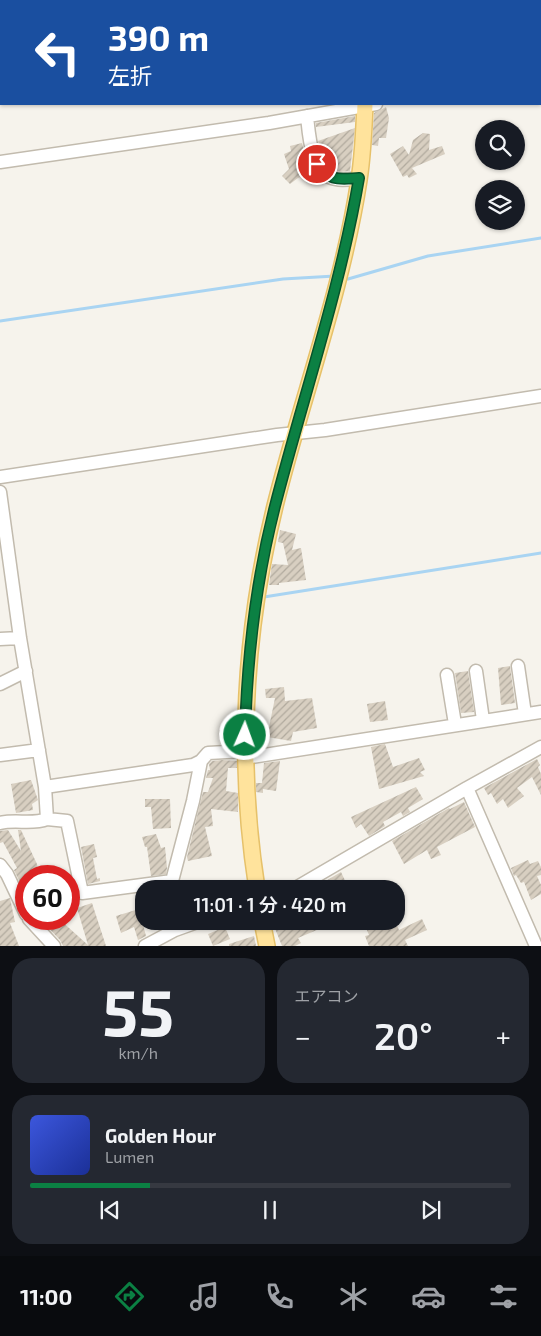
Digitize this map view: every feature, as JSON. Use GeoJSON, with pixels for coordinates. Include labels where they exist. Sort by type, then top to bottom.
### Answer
{"type":"FeatureCollection","features":[{"type":"Feature","properties":{"kind":"main road"},"geometry":{"type":"LineString","coordinates":[[256,880],[251,847],[245,754],[247,685],[257,599],[275,507],[339,278],[359,178],[369,105]]}},
{"type":"Feature","properties":{"kind":"main road"},"geometry":{"type":"LineString","coordinates":[[264,930],[267,946]]}},
{"type":"Feature","properties":{"kind":"street"},"geometry":{"type":"LineString","coordinates":[[0,162],[269,123],[364,105]]}},
{"type":"Feature","properties":{"kind":"street"},"geometry":{"type":"LineString","coordinates":[[307,116],[310,143],[317,164],[324,174],[334,180],[359,178]]}},
{"type":"Feature","properties":{"kind":"street"},"geometry":{"type":"LineString","coordinates":[[0,477],[541,396]]}},
{"type":"Feature","properties":{"kind":"street"},"geometry":{"type":"LineString","coordinates":[[0,492],[20,638],[45,786],[48,819]]}},
{"type":"Feature","properties":{"kind":"street"},"geometry":{"type":"LineString","coordinates":[[0,639],[20,638]]}},
{"type":"Feature","properties":{"kind":"street"},"geometry":{"type":"LineString","coordinates":[[518,666],[525,714]]}},
{"type":"Feature","properties":{"kind":"street"},"geometry":{"type":"LineString","coordinates":[[0,684],[26,671]]}},
{"type":"Feature","properties":{"kind":"street"},"geometry":{"type":"LineString","coordinates":[[476,671],[482,720]]}},
{"type":"Feature","properties":{"kind":"street"},"geometry":{"type":"LineString","coordinates":[[447,675],[455,724]]}},
{"type":"Feature","properties":{"kind":"street"},"geometry":{"type":"LineString","coordinates":[[45,786],[193,765],[201,761],[208,752],[245,754],[541,712]]}},
{"type":"Feature","properties":{"kind":"street"},"geometry":{"type":"LineString","coordinates":[[309,880],[541,747]]}},
{"type":"Feature","properties":{"kind":"street"},"geometry":{"type":"LineString","coordinates":[[0,756],[39,750]]}},
{"type":"Feature","properties":{"kind":"street"},"geometry":{"type":"LineString","coordinates":[[173,880],[201,761]]}},
{"type":"Feature","properties":{"kind":"street"},"geometry":{"type":"LineString","coordinates":[[467,788],[536,946]]}},
{"type":"Feature","properties":{"kind":"street"},"geometry":{"type":"LineString","coordinates":[[0,822],[40,822],[48,819],[67,821],[82,892],[135,888]]}},
{"type":"Feature","properties":{"kind":"street"},"geometry":{"type":"LineString","coordinates":[[0,865],[7,874],[15,891]]}},
{"type":"Feature","properties":{"kind":"street"},"geometry":{"type":"LineString","coordinates":[[39,930],[54,946]]}},
{"type":"Feature","properties":{"kind":"street"},"geometry":{"type":"LineString","coordinates":[[146,946],[169,930]]}},
{"type":"Feature","properties":{"kind":"building"},"geometry":{"type":"Polygon","coordinates":[[[386,107],[389,118],[386,138],[379,138],[378,146],[372,145],[374,113],[386,107]]]}},
{"type":"Feature","properties":{"kind":"building"},"geometry":{"type":"Polygon","coordinates":[[[355,116],[355,122],[316,127],[316,123],[355,116]]]}},
{"type":"Feature","properties":{"kind":"building"},"geometry":{"type":"Polygon","coordinates":[[[355,128],[350,171],[340,172],[333,169],[334,158],[325,161],[318,141],[355,128]]]}},
{"type":"Feature","properties":{"kind":"building"},"geometry":{"type":"Polygon","coordinates":[[[423,133],[430,134],[429,150],[442,146],[445,154],[412,168],[417,174],[409,178],[407,175],[403,177],[390,154],[403,146],[409,155],[413,140],[423,133]]]}},
{"type":"Feature","properties":{"kind":"building"},"geometry":{"type":"Polygon","coordinates":[[[302,143],[305,156],[313,172],[298,178],[290,184],[282,176],[289,169],[284,154],[291,151],[290,146],[302,143]]]}},
{"type":"Feature","properties":{"kind":"building"},"geometry":{"type":"Polygon","coordinates":[[[280,530],[296,534],[292,550],[301,548],[306,580],[269,585],[272,564],[288,565],[283,543],[278,542],[280,530]]]}},
{"type":"Feature","properties":{"kind":"building"},"geometry":{"type":"Polygon","coordinates":[[[510,666],[515,703],[501,705],[498,668],[510,666]]]}},
{"type":"Feature","properties":{"kind":"building"},"geometry":{"type":"Polygon","coordinates":[[[468,671],[474,712],[461,713],[455,673],[468,671]]]}},
{"type":"Feature","properties":{"kind":"building"},"geometry":{"type":"Polygon","coordinates":[[[284,687],[285,701],[312,698],[317,728],[293,732],[291,741],[267,737],[275,698],[266,698],[265,689],[284,687]]]}},
{"type":"Feature","properties":{"kind":"building"},"geometry":{"type":"Polygon","coordinates":[[[385,701],[388,720],[370,722],[367,704],[385,701]]]}},
{"type":"Feature","properties":{"kind":"building"},"geometry":{"type":"Polygon","coordinates":[[[229,729],[232,744],[220,744],[219,730],[229,729]]]}},
{"type":"Feature","properties":{"kind":"building"},"geometry":{"type":"Polygon","coordinates":[[[385,744],[393,767],[419,758],[425,770],[420,772],[424,776],[379,789],[371,747],[385,744]]]}},
{"type":"Feature","properties":{"kind":"building"},"geometry":{"type":"Polygon","coordinates":[[[537,759],[541,774],[541,795],[532,777],[517,788],[524,796],[508,808],[503,799],[497,804],[491,793],[488,795],[484,788],[537,759]]]}},
{"type":"Feature","properties":{"kind":"building"},"geometry":{"type":"Polygon","coordinates":[[[212,761],[237,761],[237,768],[228,768],[226,791],[238,793],[238,812],[211,809],[213,826],[205,827],[212,856],[188,861],[187,857],[203,792],[208,792],[213,778],[206,778],[208,770],[210,770],[209,764],[212,761]]]}},
{"type":"Feature","properties":{"kind":"building"},"geometry":{"type":"Polygon","coordinates":[[[280,761],[276,791],[263,789],[263,793],[256,792],[256,783],[262,783],[264,763],[280,761]]]}},
{"type":"Feature","properties":{"kind":"building"},"geometry":{"type":"Polygon","coordinates":[[[31,780],[38,800],[32,804],[33,810],[16,813],[11,784],[31,780]]]}},
{"type":"Feature","properties":{"kind":"building"},"geometry":{"type":"Polygon","coordinates":[[[416,787],[423,799],[408,808],[410,812],[403,816],[401,812],[383,822],[385,826],[369,836],[361,824],[356,828],[351,817],[416,787]]]}},
{"type":"Feature","properties":{"kind":"building"},"geometry":{"type":"Polygon","coordinates":[[[145,799],[170,799],[171,828],[153,829],[151,807],[145,807],[145,799]]]}},
{"type":"Feature","properties":{"kind":"building"},"geometry":{"type":"Polygon","coordinates":[[[464,802],[475,827],[437,847],[441,855],[431,859],[427,850],[404,864],[392,841],[449,808],[464,802]]]}},
{"type":"Feature","properties":{"kind":"building"},"geometry":{"type":"Polygon","coordinates":[[[8,830],[21,851],[18,830],[21,830],[37,865],[15,865],[3,842],[0,843],[0,831],[8,830]]]}},
{"type":"Feature","properties":{"kind":"building"},"geometry":{"type":"Polygon","coordinates":[[[156,834],[161,848],[165,847],[167,868],[166,874],[151,876],[147,847],[145,847],[142,837],[156,834]]]}},
{"type":"Feature","properties":{"kind":"building"},"geometry":{"type":"Polygon","coordinates":[[[94,844],[97,857],[93,858],[97,879],[100,878],[100,881],[88,884],[81,847],[94,844]]]}},
{"type":"Feature","properties":{"kind":"building"},"geometry":{"type":"Polygon","coordinates":[[[528,860],[530,864],[538,861],[541,867],[541,875],[537,876],[541,885],[541,894],[531,900],[524,882],[521,883],[516,875],[514,876],[511,868],[528,860]]]}},
{"type":"Feature","properties":{"kind":"building"},"geometry":{"type":"Polygon","coordinates":[[[341,872],[345,880],[327,880],[341,872]]]}},
{"type":"Feature","properties":{"kind":"building"},"geometry":{"type":"Polygon","coordinates":[[[10,898],[15,922],[10,923],[19,946],[0,946],[0,901],[10,898]]]}},
{"type":"Feature","properties":{"kind":"building"},"geometry":{"type":"Polygon","coordinates":[[[92,903],[106,946],[63,946],[50,930],[71,930],[88,945],[80,918],[80,907],[92,903]]]}},
{"type":"Feature","properties":{"kind":"building"},"geometry":{"type":"Polygon","coordinates":[[[135,910],[135,930],[144,930],[146,936],[138,940],[134,927],[121,933],[116,916],[135,910]]]}},
{"type":"Feature","properties":{"kind":"building"},"geometry":{"type":"Polygon","coordinates":[[[422,919],[427,930],[405,940],[408,946],[369,946],[365,936],[369,935],[367,930],[405,930],[405,927],[422,919]]]}},
{"type":"Feature","properties":{"kind":"building"},"geometry":{"type":"Polygon","coordinates":[[[218,930],[226,930],[230,939],[213,946],[208,934],[218,930]]]}},
{"type":"Feature","properties":{"kind":"building"},"geometry":{"type":"Polygon","coordinates":[[[276,930],[317,930],[298,938],[301,943],[295,946],[282,946],[276,930]]]}},
{"type":"Feature","properties":{"kind":"building"},"geometry":{"type":"Polygon","coordinates":[[[254,936],[256,946],[229,946],[229,944],[254,936]]]}},
{"type":"Feature","properties":{"kind":"waterway"},"geometry":{"type":"LineString","coordinates":[[344,278],[348,279],[428,256],[541,238]]}},
{"type":"Feature","properties":{"kind":"waterway"},"geometry":{"type":"LineString","coordinates":[[0,321],[283,279],[335,276]]}},
{"type":"Feature","properties":{"kind":"waterway"},"geometry":{"type":"LineString","coordinates":[[264,597],[541,553]]}},
{"type":"Feature","properties":{"kind":"route"},"geometry":{"type":"LineString","coordinates":[[245,735],[247,685],[261,572],[275,507],[294,434],[339,278],[359,178],[334,180],[324,174],[317,164]]}}]}
